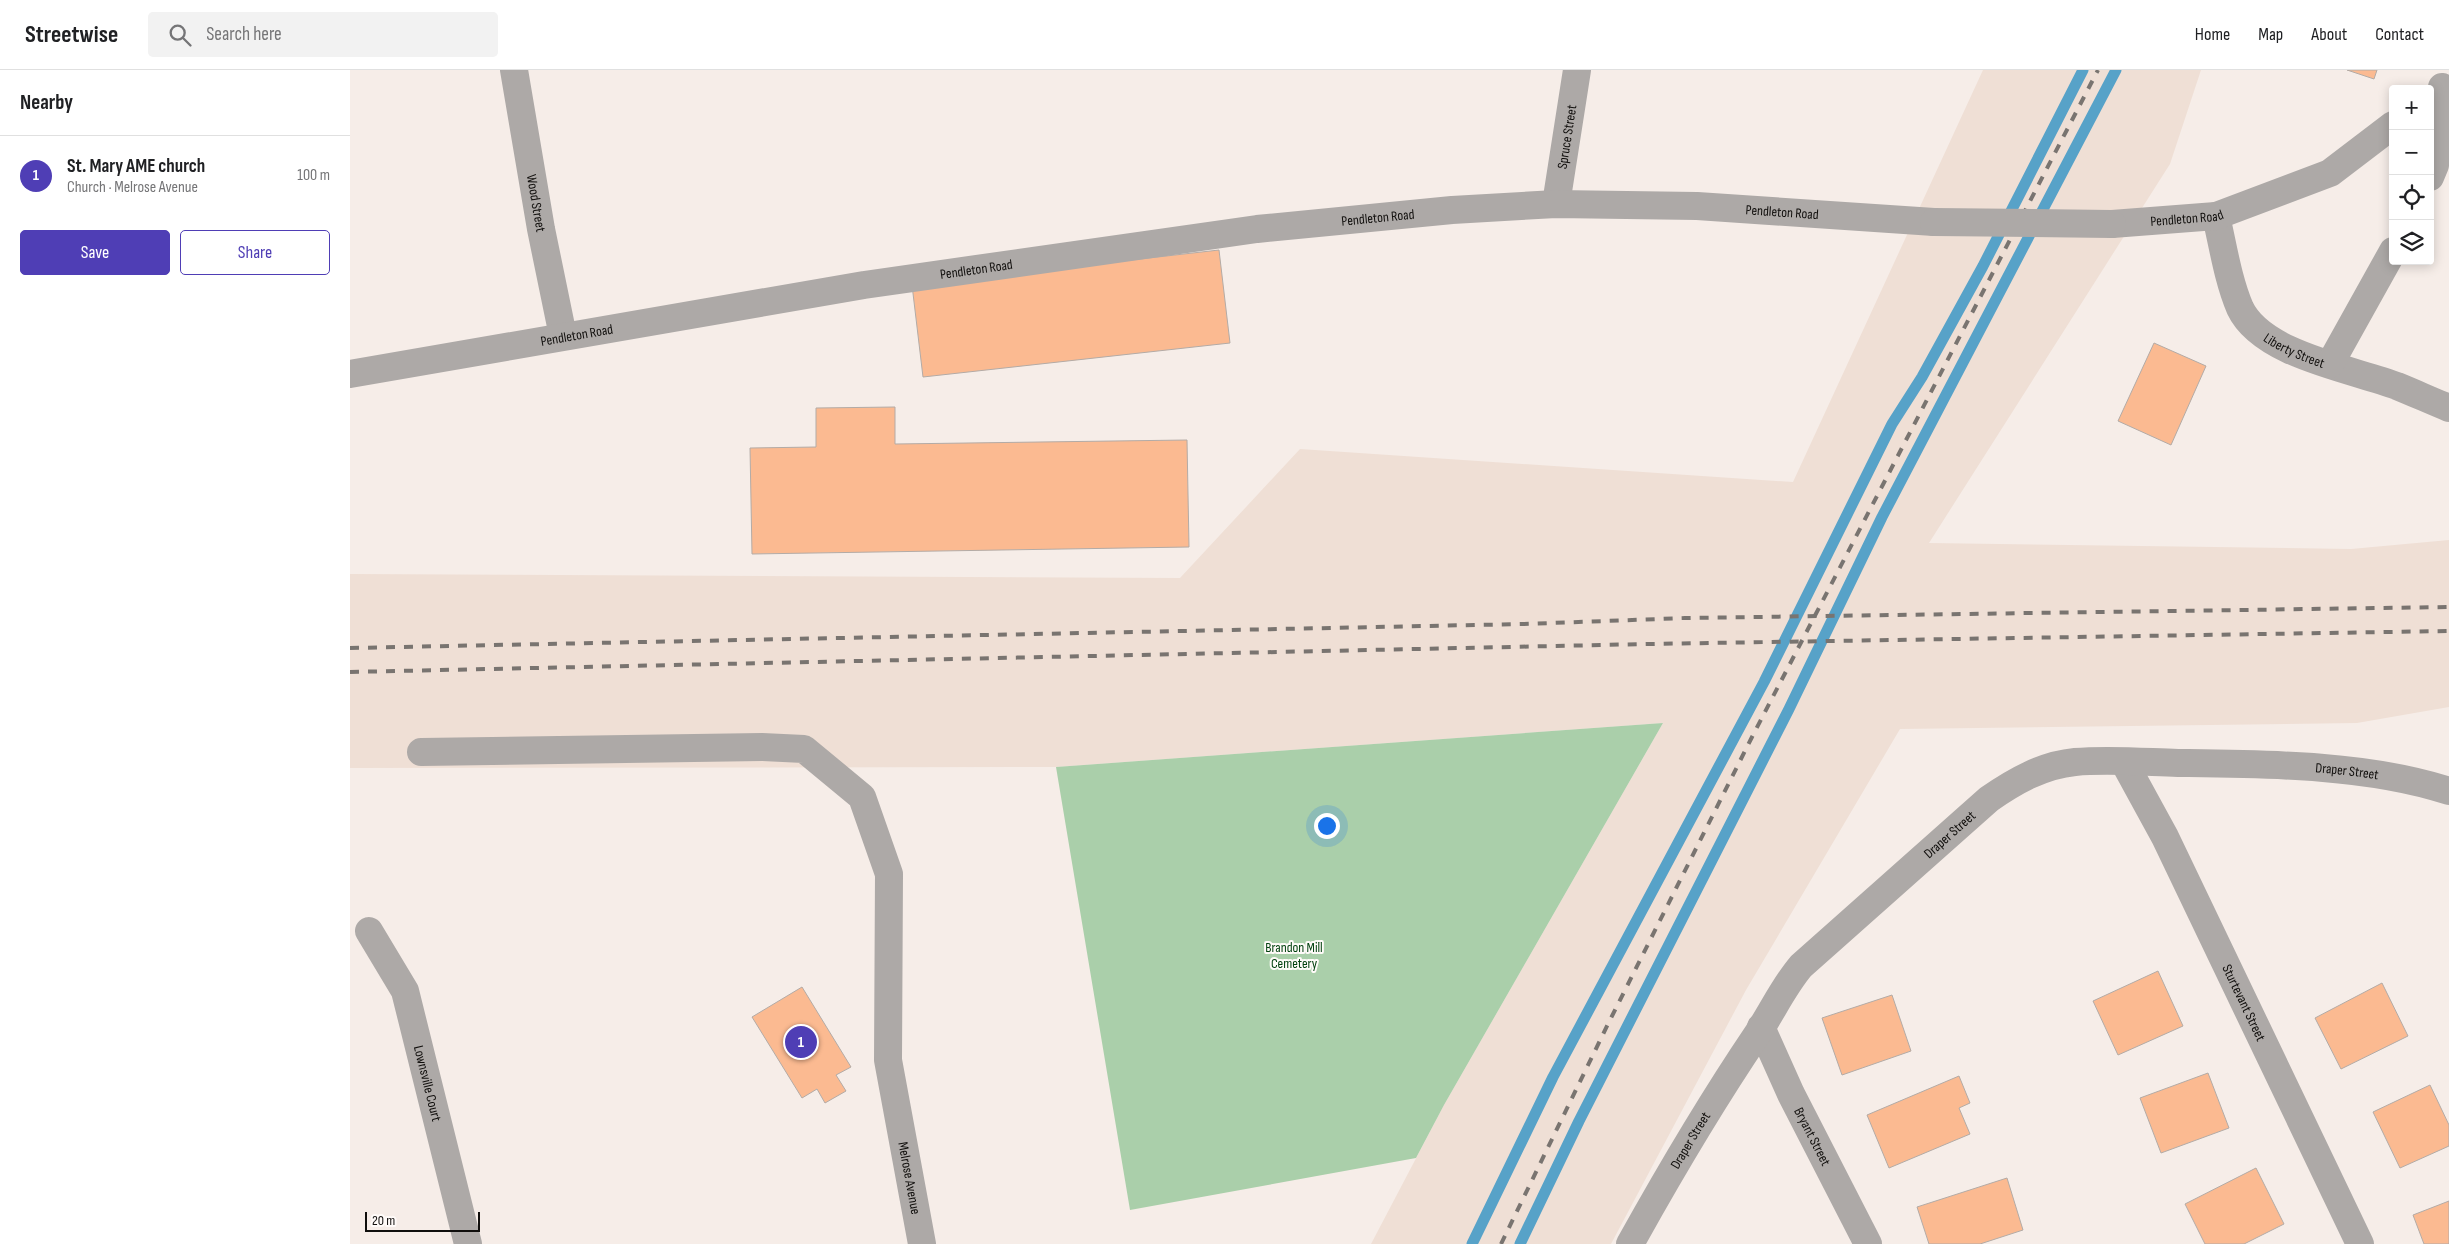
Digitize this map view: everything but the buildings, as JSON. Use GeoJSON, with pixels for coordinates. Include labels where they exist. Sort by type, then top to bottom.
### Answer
{"type":"FeatureCollection","features":[{"type":"Feature","properties":{"kind":"street","name":"Wood Street"},"geometry":{"type":"LineString","coordinates":[[514,70],[541,229],[563,336]]}},
{"type":"Feature","properties":{"kind":"street","name":"Spruce Street"},"geometry":{"type":"LineString","coordinates":[[1556,204],[1577,70]]}},
{"type":"Feature","properties":{"kind":"street"},"geometry":{"type":"LineString","coordinates":[[2431,175],[2436,165],[2440,88]]}},
{"type":"Feature","properties":{"kind":"street","name":"Pendleton Road"},"geometry":{"type":"LineString","coordinates":[[350,374],[864,285],[1257,229],[1452,210],[1556,204],[1697,206],[1934,222],[2112,224],[2216,216],[2330,173],[2389,128]]}},
{"type":"Feature","properties":{"kind":"street","name":"Liberty Street"},"geometry":{"type":"LineString","coordinates":[[2216,216],[2240,308],[2255,328],[2281,345],[2396,386],[2449,408]]}},
{"type":"Feature","properties":{"kind":"street"},"geometry":{"type":"LineString","coordinates":[[2330,364],[2389,258]]}},
{"type":"Feature","properties":{"kind":"street","name":"Melrose Avenue"},"geometry":{"type":"LineString","coordinates":[[421,752],[762,747],[804,750],[862,797],[889,874],[888,1060],[922,1244]]}},
{"type":"Feature","properties":{"kind":"street","name":"Draper Street"},"geometry":{"type":"LineString","coordinates":[[1630,1244],[1720,1090],[1788,982],[1801,966],[1989,799],[2011,784],[2038,770],[2074,762],[2267,764],[2376,774],[2420,781],[2449,791]]}},
{"type":"Feature","properties":{"kind":"street","name":"Sturtevant Street"},"geometry":{"type":"LineString","coordinates":[[2124,762],[2165,838],[2360,1244]]}},
{"type":"Feature","properties":{"kind":"street","name":"Lownsville Court"},"geometry":{"type":"LineString","coordinates":[[369,930],[405,991],[468,1244]]}},
{"type":"Feature","properties":{"kind":"street","name":"Bryant Street"},"geometry":{"type":"LineString","coordinates":[[1761,1027],[1791,1094],[1868,1244]]}},
{"type":"Feature","properties":{"kind":"shaded area"},"geometry":{"type":"Polygon","coordinates":[[[1983,70],[2201,70],[2170,164],[1929,543],[2351,549],[2449,540],[2449,707],[2357,723],[1900,729],[1746,990],[1611,1244],[1371,1244],[1444,1105],[1663,723],[1056,767],[350,768],[350,574],[1180,578],[1300,449],[1793,482],[1983,70]]]}},
{"type":"Feature","properties":{"kind":"green space","name":"Brandon Mill Cemetery"},"geometry":{"type":"Polygon","coordinates":[[[1663,723],[1444,1105],[1416,1158],[1130,1210],[1056,767],[1663,723]]]}},
{"type":"Feature","properties":{"kind":"waterway"},"geometry":{"type":"LineString","coordinates":[[1472,1244],[1553,1077],[1764,682],[1892,424],[1922,377],[1983,266],[2083,70]]}},
{"type":"Feature","properties":{"kind":"waterway"},"geometry":{"type":"LineString","coordinates":[[1520,1244],[1579,1121],[1789,709],[1882,517],[2116,70]]}},
{"type":"Feature","properties":{"kind":"railway"},"geometry":{"type":"LineString","coordinates":[[1501,1244],[1608,1024],[1752,737],[2098,70]]}},
{"type":"Feature","properties":{"kind":"railway"},"geometry":{"type":"LineString","coordinates":[[350,648],[1524,624],[1685,618],[2449,607]]}},
{"type":"Feature","properties":{"kind":"railway"},"geometry":{"type":"LineString","coordinates":[[350,672],[1647,644],[2449,631]]}},
{"type":"Feature","properties":{"kind":"place","name":"St. Mary AME church"},"geometry":{"type":"Point","coordinates":[801,1042]}}]}
